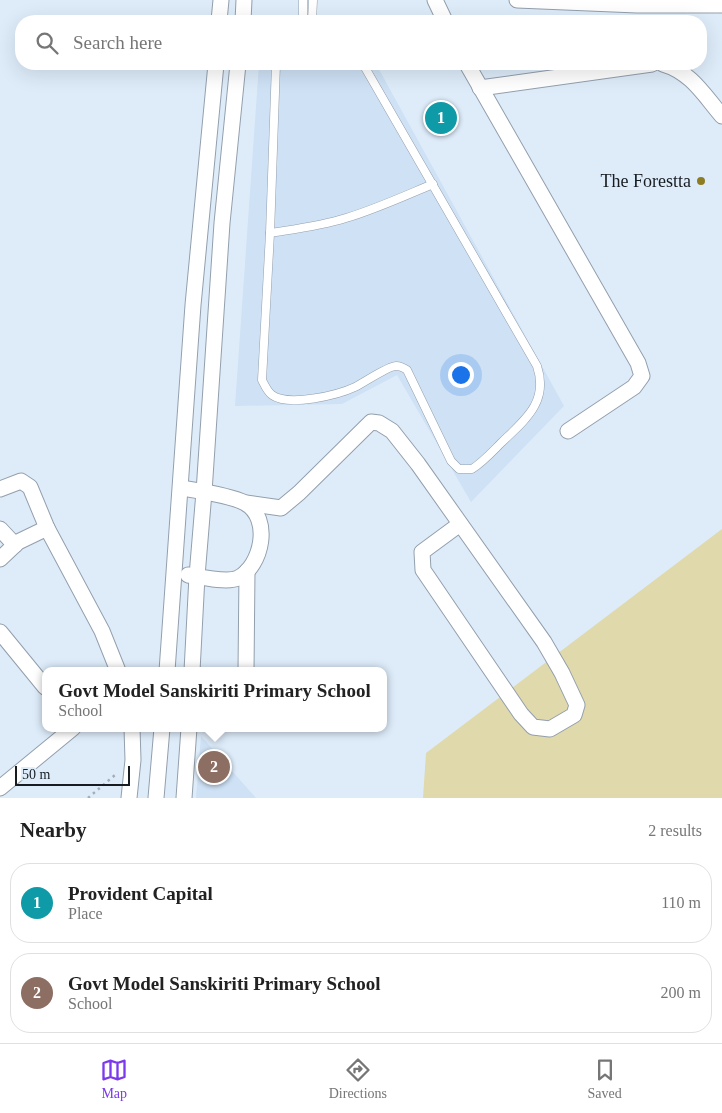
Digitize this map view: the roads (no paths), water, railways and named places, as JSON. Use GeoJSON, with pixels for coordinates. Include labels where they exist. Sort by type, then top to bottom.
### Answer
{"type":"FeatureCollection","features":[{"type":"Feature","properties":{"kind":"street"},"geometry":{"type":"LineString","coordinates":[[220,15],[221,0]]}},
{"type":"Feature","properties":{"kind":"street"},"geometry":{"type":"LineString","coordinates":[[243,15],[244,0]]}},
{"type":"Feature","properties":{"kind":"street"},"geometry":{"type":"LineString","coordinates":[[435,0],[442,15]]}},
{"type":"Feature","properties":{"kind":"street"},"geometry":{"type":"LineString","coordinates":[[516,0],[637,5],[722,5]]}},
{"type":"Feature","properties":{"kind":"street"},"geometry":{"type":"LineString","coordinates":[[167,667],[193,305],[215,70]]}},
{"type":"Feature","properties":{"kind":"street"},"geometry":{"type":"LineString","coordinates":[[192,667],[222,223],[237,70]]}},
{"type":"Feature","properties":{"kind":"street"},"geometry":{"type":"LineString","coordinates":[[470,70],[638,363],[642,376],[634,387],[568,431]]}},
{"type":"Feature","properties":{"kind":"street"},"geometry":{"type":"LineString","coordinates":[[480,88],[609,70]]}},
{"type":"Feature","properties":{"kind":"street"},"geometry":{"type":"LineString","coordinates":[[679,70],[689,77],[722,116]]}},
{"type":"Feature","properties":{"kind":"street"},"geometry":{"type":"LineString","coordinates":[[200,221],[222,223]]}},
{"type":"Feature","properties":{"kind":"street"},"geometry":{"type":"LineString","coordinates":[[193,305],[216,305]]}},
{"type":"Feature","properties":{"kind":"street"},"geometry":{"type":"LineString","coordinates":[[181,488],[204,492],[246,504],[281,508],[299,493],[371,422],[379,423],[392,431],[418,464],[544,642],[573,693],[577,705],[574,714],[550,729],[533,727],[521,714],[423,570],[422,552],[460,524]]}},
{"type":"Feature","properties":{"kind":"street"},"geometry":{"type":"LineString","coordinates":[[0,489],[21,480],[30,487],[47,528],[102,631],[116,667]]}},
{"type":"Feature","properties":{"kind":"street"},"geometry":{"type":"LineString","coordinates":[[175,572],[223,580],[236,579],[247,572],[256,556],[262,536],[260,522],[254,511],[246,504]]}},
{"type":"Feature","properties":{"kind":"street"},"geometry":{"type":"LineString","coordinates":[[0,559],[15,545],[47,528]]}},
{"type":"Feature","properties":{"kind":"street"},"geometry":{"type":"LineString","coordinates":[[0,529],[15,545]]}},
{"type":"Feature","properties":{"kind":"street"},"geometry":{"type":"LineString","coordinates":[[246,667],[247,572]]}},
{"type":"Feature","properties":{"kind":"street"},"geometry":{"type":"LineString","coordinates":[[0,632],[42,683]]}},
{"type":"Feature","properties":{"kind":"street"},"geometry":{"type":"LineString","coordinates":[[0,788],[68,732]]}},
{"type":"Feature","properties":{"kind":"street"},"geometry":{"type":"LineString","coordinates":[[129,798],[133,760],[132,732]]}},
{"type":"Feature","properties":{"kind":"street"},"geometry":{"type":"LineString","coordinates":[[156,798],[162,732]]}},
{"type":"Feature","properties":{"kind":"street"},"geometry":{"type":"LineString","coordinates":[[184,798],[190,732]]}},
{"type":"Feature","properties":{"kind":"lane"},"geometry":{"type":"LineString","coordinates":[[303,0],[303,15]]}},
{"type":"Feature","properties":{"kind":"lane"},"geometry":{"type":"LineString","coordinates":[[312,15],[313,0]]}},
{"type":"Feature","properties":{"kind":"lane"},"geometry":{"type":"LineString","coordinates":[[276,70],[262,380],[266,390],[274,397],[285,399],[319,398],[354,388],[393,367],[403,367],[407,370],[451,461],[459,469],[472,469],[530,415],[538,400],[541,388],[540,376],[537,366],[366,70]]}},
{"type":"Feature","properties":{"kind":"lane"},"geometry":{"type":"LineString","coordinates":[[270,233],[318,226],[345,218],[378,207],[433,184]]}},
{"type":"Feature","properties":{"kind":"place","name":"Provident Capital"},"geometry":{"type":"Point","coordinates":[441,118]}},
{"type":"Feature","properties":{"kind":"place","name":"The Forestta"},"geometry":{"type":"Point","coordinates":[701,181]}},
{"type":"Feature","properties":{"kind":"place","name":"Govt Model Sanskiriti Primary School"},"geometry":{"type":"Point","coordinates":[214,767]}}]}
